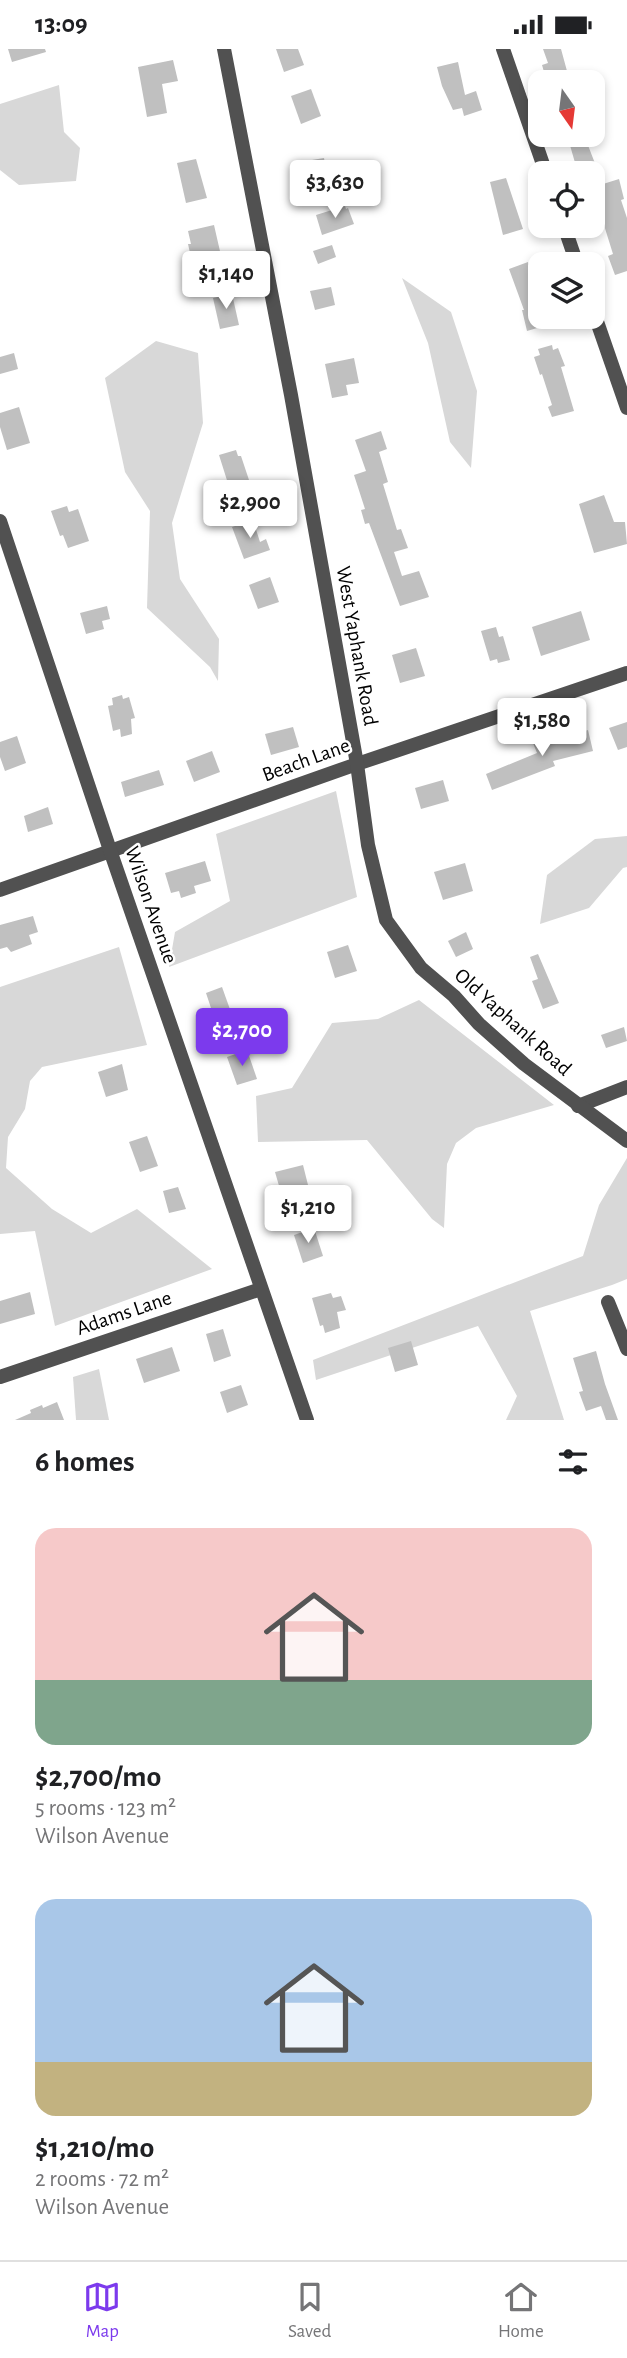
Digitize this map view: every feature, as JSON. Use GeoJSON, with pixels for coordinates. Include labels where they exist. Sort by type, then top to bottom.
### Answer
{"type":"FeatureCollection","features":[{"type":"Feature","properties":{"kind":"street","name":"West Yaphank Road"},"geometry":{"type":"LineString","coordinates":[[224,49],[291,395],[357,764],[368,845],[386,920]]}},
{"type":"Feature","properties":{"kind":"street"},"geometry":{"type":"LineString","coordinates":[[503,49],[542,161]]}},
{"type":"Feature","properties":{"kind":"street"},"geometry":{"type":"LineString","coordinates":[[600,329],[627,408]]}},
{"type":"Feature","properties":{"kind":"street","name":"Wilson Avenue"},"geometry":{"type":"LineString","coordinates":[[0,521],[111,853],[307,1420]]}},
{"type":"Feature","properties":{"kind":"street","name":"Beach Lane"},"geometry":{"type":"LineString","coordinates":[[0,890],[357,764],[627,673]]}},
{"type":"Feature","properties":{"kind":"street","name":"Old Yaphank Road"},"geometry":{"type":"LineString","coordinates":[[386,920],[421,968],[454,996],[480,1024],[524,1064],[627,1141]]}},
{"type":"Feature","properties":{"kind":"street"},"geometry":{"type":"LineString","coordinates":[[579,1106],[627,1087]]}},
{"type":"Feature","properties":{"kind":"street","name":"Adams Lane"},"geometry":{"type":"LineString","coordinates":[[0,1377],[261,1289]]}},
{"type":"Feature","properties":{"kind":"street"},"geometry":{"type":"LineString","coordinates":[[608,1302],[627,1349]]}},
{"type":"Feature","properties":{"kind":"shaded area"},"geometry":{"type":"Polygon","coordinates":[[[59,85],[64,132],[80,148],[76,181],[19,185],[0,170],[0,104],[59,85]]]}},
{"type":"Feature","properties":{"kind":"shaded area"},"geometry":{"type":"Polygon","coordinates":[[[402,278],[451,312],[477,391],[471,468],[450,442],[428,343],[402,278]]]}},
{"type":"Feature","properties":{"kind":"shaded area"},"geometry":{"type":"Polygon","coordinates":[[[156,341],[198,353],[203,423],[172,523],[180,579],[219,639],[218,681],[210,667],[147,608],[150,511],[125,472],[105,378],[156,341]]]}},
{"type":"Feature","properties":{"kind":"shaded area"},"geometry":{"type":"Polygon","coordinates":[[[336,791],[357,897],[169,967],[175,932],[230,901],[216,834],[336,791]]]}},
{"type":"Feature","properties":{"kind":"shaded area"},"geometry":{"type":"Polygon","coordinates":[[[627,836],[627,867],[623,868],[589,908],[540,924],[547,875],[595,839],[627,836]]]}},
{"type":"Feature","properties":{"kind":"shaded area"},"geometry":{"type":"Polygon","coordinates":[[[119,947],[147,1045],[42,1067],[30,1081],[25,1109],[8,1137],[6,1168],[52,1209],[91,1233],[137,1209],[212,1269],[55,1326],[35,1231],[0,1234],[0,987],[119,947]]]}},
{"type":"Feature","properties":{"kind":"shaded area"},"geometry":{"type":"Polygon","coordinates":[[[419,1000],[554,1105],[476,1128],[456,1143],[447,1164],[444,1228],[432,1219],[367,1140],[258,1142],[256,1096],[292,1088],[332,1023],[378,1019],[419,1000]]]}},
{"type":"Feature","properties":{"kind":"shaded area"},"geometry":{"type":"Polygon","coordinates":[[[627,1158],[627,1279],[530,1311],[564,1420],[506,1420],[517,1396],[478,1326],[316,1380],[313,1360],[583,1256],[599,1205],[627,1158]]]}},
{"type":"Feature","properties":{"kind":"shaded area"},"geometry":{"type":"Polygon","coordinates":[[[99,1369],[109,1420],[76,1420],[73,1377],[99,1369]]]}},
{"type":"Feature","properties":{"kind":"building"},"geometry":{"type":"Polygon","coordinates":[[[8,49],[45,49],[46,52],[12,62],[8,49]]]}},
{"type":"Feature","properties":{"kind":"building"},"geometry":{"type":"Polygon","coordinates":[[[276,49],[298,49],[304,65],[284,72],[276,49]]]}},
{"type":"Feature","properties":{"kind":"building"},"geometry":{"type":"Polygon","coordinates":[[[543,49],[561,49],[567,70],[543,70],[542,65],[548,63],[543,49]]]}},
{"type":"Feature","properties":{"kind":"building"},"geometry":{"type":"Polygon","coordinates":[[[173,60],[178,81],[162,84],[167,113],[147,117],[138,67],[173,60]]]}},
{"type":"Feature","properties":{"kind":"building"},"geometry":{"type":"Polygon","coordinates":[[[458,62],[465,95],[476,91],[482,110],[464,116],[462,108],[453,110],[437,67],[458,62]]]}},
{"type":"Feature","properties":{"kind":"building"},"geometry":{"type":"Polygon","coordinates":[[[311,89],[321,116],[301,124],[291,96],[311,89]]]}},
{"type":"Feature","properties":{"kind":"building"},"geometry":{"type":"Polygon","coordinates":[[[570,147],[589,147],[594,161],[575,161],[570,147]]]}},
{"type":"Feature","properties":{"kind":"building"},"geometry":{"type":"Polygon","coordinates":[[[324,158],[328,181],[325,181],[326,188],[307,191],[306,161],[324,158]]]}},
{"type":"Feature","properties":{"kind":"building"},"geometry":{"type":"Polygon","coordinates":[[[196,159],[207,198],[186,203],[177,163],[196,159]]]}},
{"type":"Feature","properties":{"kind":"building"},"geometry":{"type":"Polygon","coordinates":[[[506,178],[523,229],[503,235],[490,182],[506,178]]]}},
{"type":"Feature","properties":{"kind":"building"},"geometry":{"type":"Polygon","coordinates":[[[619,179],[624,199],[621,200],[627,218],[627,271],[615,275],[608,256],[613,254],[605,228],[605,183],[619,179]]]}},
{"type":"Feature","properties":{"kind":"building"},"geometry":{"type":"Polygon","coordinates":[[[345,206],[354,224],[322,235],[316,215],[345,206]]]}},
{"type":"Feature","properties":{"kind":"building"},"geometry":{"type":"Polygon","coordinates":[[[214,225],[222,260],[198,266],[197,261],[192,262],[188,231],[214,225]]]}},
{"type":"Feature","properties":{"kind":"building"},"geometry":{"type":"Polygon","coordinates":[[[332,245],[336,257],[318,264],[313,251],[332,245]]]}},
{"type":"Feature","properties":{"kind":"building"},"geometry":{"type":"Polygon","coordinates":[[[528,262],[528,329],[534,329],[527,331],[524,310],[509,269],[528,262]]]}},
{"type":"Feature","properties":{"kind":"building"},"geometry":{"type":"Polygon","coordinates":[[[331,287],[335,305],[315,310],[310,291],[331,287]]]}},
{"type":"Feature","properties":{"kind":"building"},"geometry":{"type":"Polygon","coordinates":[[[232,294],[239,325],[220,329],[213,298],[232,294]]]}},
{"type":"Feature","properties":{"kind":"building"},"geometry":{"type":"Polygon","coordinates":[[[552,345],[553,350],[558,348],[565,366],[561,367],[574,411],[552,417],[548,407],[552,405],[534,357],[540,355],[538,349],[552,345]]]}},
{"type":"Feature","properties":{"kind":"building"},"geometry":{"type":"Polygon","coordinates":[[[14,353],[18,369],[0,374],[0,357],[14,353]]]}},
{"type":"Feature","properties":{"kind":"building"},"geometry":{"type":"Polygon","coordinates":[[[354,358],[359,383],[346,385],[348,395],[332,398],[325,364],[354,358]]]}},
{"type":"Feature","properties":{"kind":"building"},"geometry":{"type":"Polygon","coordinates":[[[19,407],[30,443],[7,450],[0,427],[0,413],[19,407]]]}},
{"type":"Feature","properties":{"kind":"building"},"geometry":{"type":"Polygon","coordinates":[[[381,431],[387,449],[379,452],[388,482],[383,484],[397,530],[401,529],[408,548],[394,552],[402,576],[419,571],[429,597],[400,606],[369,523],[365,524],[361,510],[365,509],[354,475],[366,471],[355,440],[381,431]]]}},
{"type":"Feature","properties":{"kind":"building"},"geometry":{"type":"Polygon","coordinates":[[[236,450],[238,456],[241,456],[251,486],[231,493],[219,455],[236,450]]]}},
{"type":"Feature","properties":{"kind":"building"},"geometry":{"type":"Polygon","coordinates":[[[604,495],[614,522],[625,522],[627,544],[594,553],[579,504],[604,495]]]}},
{"type":"Feature","properties":{"kind":"building"},"geometry":{"type":"Polygon","coordinates":[[[67,506],[69,512],[78,509],[89,541],[68,548],[63,535],[60,536],[51,511],[67,506]]]}},
{"type":"Feature","properties":{"kind":"building"},"geometry":{"type":"Polygon","coordinates":[[[253,520],[260,542],[266,539],[270,550],[244,559],[232,527],[253,520]]]}},
{"type":"Feature","properties":{"kind":"building"},"geometry":{"type":"Polygon","coordinates":[[[270,577],[279,602],[258,609],[249,585],[270,577]]]}},
{"type":"Feature","properties":{"kind":"building"},"geometry":{"type":"Polygon","coordinates":[[[107,606],[110,619],[102,621],[104,629],[86,634],[80,613],[107,606]]]}},
{"type":"Feature","properties":{"kind":"building"},"geometry":{"type":"Polygon","coordinates":[[[581,611],[590,640],[541,656],[532,627],[581,611]]]}},
{"type":"Feature","properties":{"kind":"building"},"geometry":{"type":"Polygon","coordinates":[[[496,627],[499,637],[503,636],[510,660],[498,663],[497,659],[490,661],[481,631],[496,627]]]}},
{"type":"Feature","properties":{"kind":"building"},"geometry":{"type":"Polygon","coordinates":[[[416,648],[425,676],[400,683],[392,655],[416,648]]]}},
{"type":"Feature","properties":{"kind":"building"},"geometry":{"type":"Polygon","coordinates":[[[122,695],[123,699],[129,697],[135,718],[131,719],[132,734],[121,737],[120,729],[113,731],[108,706],[113,705],[112,698],[122,695]]]}},
{"type":"Feature","properties":{"kind":"building"},"geometry":{"type":"Polygon","coordinates":[[[627,722],[627,747],[618,750],[609,728],[627,722]]]}},
{"type":"Feature","properties":{"kind":"building"},"geometry":{"type":"Polygon","coordinates":[[[293,727],[299,747],[271,755],[265,734],[293,727]]]}},
{"type":"Feature","properties":{"kind":"building"},"geometry":{"type":"Polygon","coordinates":[[[588,730],[593,751],[553,761],[555,766],[492,790],[486,774],[537,753],[533,743],[588,730]]]}},
{"type":"Feature","properties":{"kind":"building"},"geometry":{"type":"Polygon","coordinates":[[[17,736],[26,763],[5,771],[0,757],[0,742],[17,736]]]}},
{"type":"Feature","properties":{"kind":"building"},"geometry":{"type":"Polygon","coordinates":[[[212,751],[220,772],[194,782],[186,761],[212,751]]]}},
{"type":"Feature","properties":{"kind":"building"},"geometry":{"type":"Polygon","coordinates":[[[159,770],[164,785],[125,797],[121,782],[159,770]]]}},
{"type":"Feature","properties":{"kind":"building"},"geometry":{"type":"Polygon","coordinates":[[[443,780],[449,801],[421,809],[415,788],[443,780]]]}},
{"type":"Feature","properties":{"kind":"building"},"geometry":{"type":"Polygon","coordinates":[[[48,807],[53,824],[28,832],[24,816],[48,807]]]}},
{"type":"Feature","properties":{"kind":"building"},"geometry":{"type":"Polygon","coordinates":[[[205,861],[211,881],[194,886],[196,893],[181,898],[179,891],[171,893],[165,873],[205,861]]]}},
{"type":"Feature","properties":{"kind":"building"},"geometry":{"type":"Polygon","coordinates":[[[465,863],[473,891],[443,900],[434,872],[465,863]]]}},
{"type":"Feature","properties":{"kind":"building"},"geometry":{"type":"Polygon","coordinates":[[[33,916],[38,932],[29,935],[32,944],[11,952],[7,947],[0,949],[0,925],[33,916]]]}},
{"type":"Feature","properties":{"kind":"building"},"geometry":{"type":"Polygon","coordinates":[[[466,932],[473,949],[456,957],[448,941],[466,932]]]}},
{"type":"Feature","properties":{"kind":"building"},"geometry":{"type":"Polygon","coordinates":[[[348,945],[357,971],[335,978],[327,952],[348,945]]]}},
{"type":"Feature","properties":{"kind":"building"},"geometry":{"type":"Polygon","coordinates":[[[538,954],[559,1003],[543,1009],[532,981],[538,979],[530,957],[538,954]]]}},
{"type":"Feature","properties":{"kind":"building"},"geometry":{"type":"Polygon","coordinates":[[[222,987],[232,1015],[215,1020],[206,993],[222,987]]]}},
{"type":"Feature","properties":{"kind":"building"},"geometry":{"type":"Polygon","coordinates":[[[624,1027],[627,1041],[606,1048],[601,1035],[624,1027]]]}},
{"type":"Feature","properties":{"kind":"building"},"geometry":{"type":"Polygon","coordinates":[[[247,1050],[257,1079],[237,1085],[227,1057],[247,1050]]]}},
{"type":"Feature","properties":{"kind":"building"},"geometry":{"type":"Polygon","coordinates":[[[122,1064],[128,1090],[106,1097],[98,1072],[122,1064]]]}},
{"type":"Feature","properties":{"kind":"building"},"geometry":{"type":"Polygon","coordinates":[[[147,1136],[158,1166],[140,1172],[129,1142],[147,1136]]]}},
{"type":"Feature","properties":{"kind":"building"},"geometry":{"type":"Polygon","coordinates":[[[303,1165],[309,1189],[282,1196],[275,1172],[303,1165]]]}},
{"type":"Feature","properties":{"kind":"building"},"geometry":{"type":"Polygon","coordinates":[[[178,1187],[186,1209],[169,1213],[163,1191],[178,1187]]]}},
{"type":"Feature","properties":{"kind":"building"},"geometry":{"type":"Polygon","coordinates":[[[314,1228],[323,1256],[303,1263],[294,1235],[314,1228]]]}},
{"type":"Feature","properties":{"kind":"building"},"geometry":{"type":"Polygon","coordinates":[[[30,1292],[35,1314],[0,1324],[0,1301],[30,1292]]]}},
{"type":"Feature","properties":{"kind":"building"},"geometry":{"type":"Polygon","coordinates":[[[331,1293],[333,1298],[341,1296],[346,1310],[337,1312],[340,1328],[325,1333],[323,1325],[320,1326],[312,1298],[331,1293]]]}},
{"type":"Feature","properties":{"kind":"building"},"geometry":{"type":"Polygon","coordinates":[[[223,1329],[231,1356],[214,1362],[206,1334],[223,1329]]]}},
{"type":"Feature","properties":{"kind":"building"},"geometry":{"type":"Polygon","coordinates":[[[411,1341],[418,1365],[395,1372],[388,1348],[411,1341]]]}},
{"type":"Feature","properties":{"kind":"building"},"geometry":{"type":"Polygon","coordinates":[[[172,1347],[180,1371],[144,1383],[136,1359],[172,1347]]]}},
{"type":"Feature","properties":{"kind":"building"},"geometry":{"type":"Polygon","coordinates":[[[596,1351],[618,1420],[606,1420],[601,1406],[586,1411],[579,1392],[583,1391],[573,1358],[596,1351]]]}},
{"type":"Feature","properties":{"kind":"building"},"geometry":{"type":"Polygon","coordinates":[[[241,1385],[248,1405],[227,1413],[220,1392],[241,1385]]]}},
{"type":"Feature","properties":{"kind":"building"},"geometry":{"type":"Polygon","coordinates":[[[57,1402],[64,1420],[15,1420],[31,1413],[30,1410],[57,1402]]]}}]}
